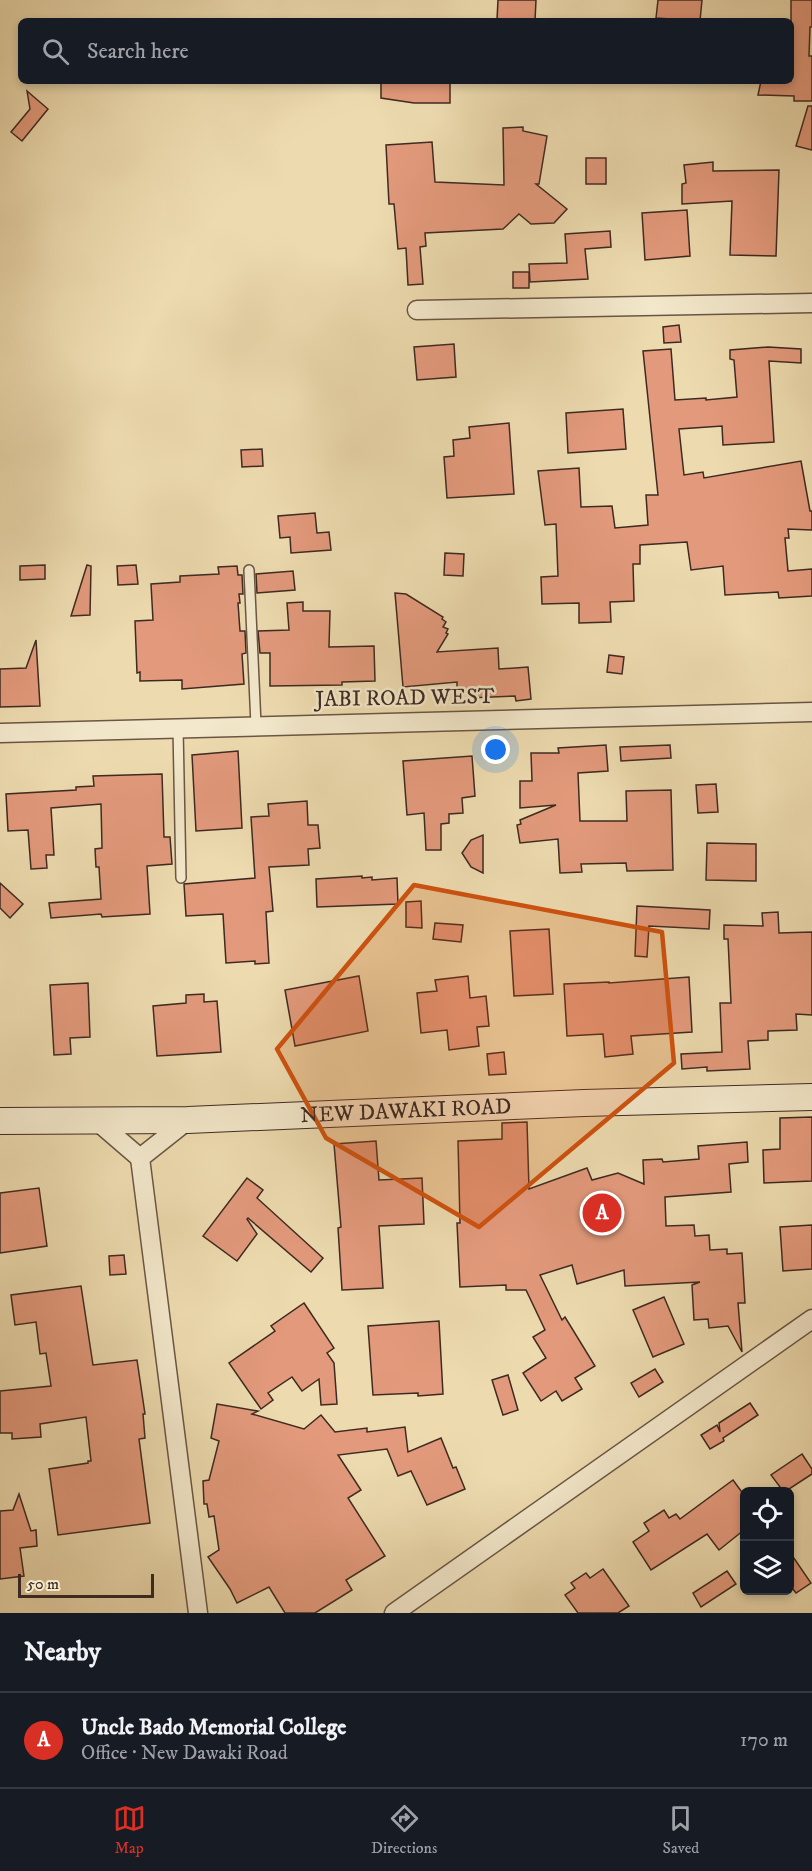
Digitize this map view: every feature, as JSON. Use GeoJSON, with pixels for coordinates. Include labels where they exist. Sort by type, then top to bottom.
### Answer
{"type":"FeatureCollection","features":[{"type":"Feature","properties":{"kind":"street"},"geometry":{"type":"LineString","coordinates":[[417,310],[812,303]]}},
{"type":"Feature","properties":{"kind":"street","name":"JABI ROAD WEST"},"geometry":{"type":"LineString","coordinates":[[0,733],[812,712]]}},
{"type":"Feature","properties":{"kind":"street","name":"NEW DAWAKI ROAD"},"geometry":{"type":"LineString","coordinates":[[0,1121],[188,1120],[584,1102],[812,1097]]}},
{"type":"Feature","properties":{"kind":"street"},"geometry":{"type":"LineString","coordinates":[[140,1158],[188,1120]]}},
{"type":"Feature","properties":{"kind":"street"},"geometry":{"type":"LineString","coordinates":[[97,1121],[140,1158],[198,1613]]}},
{"type":"Feature","properties":{"kind":"street"},"geometry":{"type":"LineString","coordinates":[[394,1613],[812,1319]]}},
{"type":"Feature","properties":{"kind":"lane"},"geometry":{"type":"LineString","coordinates":[[249,570],[256,725]]}},
{"type":"Feature","properties":{"kind":"lane"},"geometry":{"type":"LineString","coordinates":[[178,728],[181,878]]}},
{"type":"Feature","properties":{"kind":"highlighted area"},"geometry":{"type":"Polygon","coordinates":[[[414,885],[662,932],[674,1063],[479,1227],[326,1138],[277,1049],[414,885]]]}},
{"type":"Feature","properties":{"kind":"building"},"geometry":{"type":"Polygon","coordinates":[[[498,0],[536,0],[535,18],[497,18],[498,0]]]}},
{"type":"Feature","properties":{"kind":"building"},"geometry":{"type":"Polygon","coordinates":[[[658,0],[702,0],[700,18],[656,18],[658,0]]]}},
{"type":"Feature","properties":{"kind":"building"},"geometry":{"type":"Polygon","coordinates":[[[791,0],[812,0],[809,56],[812,56],[812,101],[794,101],[794,96],[758,95],[760,84],[794,84],[794,18],[791,18],[791,0]]]}},
{"type":"Feature","properties":{"kind":"building"},"geometry":{"type":"Polygon","coordinates":[[[381,84],[450,84],[450,103],[414,103],[381,98],[381,84]]]}},
{"type":"Feature","properties":{"kind":"building"},"geometry":{"type":"Polygon","coordinates":[[[27,91],[48,109],[22,141],[11,132],[30,109],[27,91]]]}},
{"type":"Feature","properties":{"kind":"building"},"geometry":{"type":"Polygon","coordinates":[[[808,106],[812,106],[812,150],[796,146],[808,106]]]}},
{"type":"Feature","properties":{"kind":"building"},"geometry":{"type":"Polygon","coordinates":[[[523,127],[523,131],[547,136],[539,184],[536,184],[567,209],[554,223],[531,224],[519,214],[503,229],[425,233],[426,246],[420,247],[423,284],[408,285],[406,248],[398,249],[394,204],[389,204],[386,145],[432,142],[435,182],[504,185],[503,128],[523,127]]]}},
{"type":"Feature","properties":{"kind":"building"},"geometry":{"type":"Polygon","coordinates":[[[586,158],[606,158],[606,184],[586,184],[586,158]]]}},
{"type":"Feature","properties":{"kind":"building"},"geometry":{"type":"Polygon","coordinates":[[[713,162],[713,171],[779,170],[776,256],[730,255],[732,201],[682,204],[682,184],[686,183],[684,165],[713,162]]]}},
{"type":"Feature","properties":{"kind":"building"},"geometry":{"type":"Polygon","coordinates":[[[687,210],[690,256],[645,260],[642,213],[687,210]]]}},
{"type":"Feature","properties":{"kind":"building"},"geometry":{"type":"Polygon","coordinates":[[[610,231],[611,247],[585,249],[588,279],[530,282],[529,264],[567,263],[565,234],[610,231]]]}},
{"type":"Feature","properties":{"kind":"building"},"geometry":{"type":"Polygon","coordinates":[[[513,272],[529,272],[529,288],[513,288],[513,272]]]}},
{"type":"Feature","properties":{"kind":"building"},"geometry":{"type":"Polygon","coordinates":[[[679,325],[681,342],[664,343],[663,327],[679,325]]]}},
{"type":"Feature","properties":{"kind":"building"},"geometry":{"type":"Polygon","coordinates":[[[454,344],[456,377],[417,380],[414,347],[454,344]]]}},
{"type":"Feature","properties":{"kind":"building"},"geometry":{"type":"Polygon","coordinates":[[[768,347],[801,349],[801,363],[769,361],[774,442],[723,445],[722,426],[679,429],[684,475],[703,472],[704,478],[801,461],[810,511],[812,511],[812,530],[788,529],[789,538],[785,538],[788,571],[812,569],[812,596],[779,598],[778,592],[725,595],[723,566],[691,570],[687,542],[640,545],[640,564],[633,564],[634,601],[610,602],[611,622],[579,623],[579,603],[542,604],[541,577],[558,576],[556,524],[545,525],[538,471],[579,468],[581,507],[612,506],[615,528],[648,525],[646,495],[658,495],[643,351],[671,349],[675,400],[706,398],[706,400],[737,397],[734,360],[730,359],[730,350],[768,347]]]}},
{"type":"Feature","properties":{"kind":"building"},"geometry":{"type":"Polygon","coordinates":[[[623,409],[626,449],[568,453],[566,413],[623,409]]]}},
{"type":"Feature","properties":{"kind":"building"},"geometry":{"type":"Polygon","coordinates":[[[509,423],[514,494],[447,498],[444,457],[454,456],[453,440],[470,438],[469,427],[509,423]]]}},
{"type":"Feature","properties":{"kind":"building"},"geometry":{"type":"Polygon","coordinates":[[[262,449],[263,466],[242,467],[241,450],[262,449]]]}},
{"type":"Feature","properties":{"kind":"building"},"geometry":{"type":"Polygon","coordinates":[[[315,513],[317,533],[329,532],[331,550],[291,553],[290,537],[280,538],[278,516],[315,513]]]}},
{"type":"Feature","properties":{"kind":"building"},"geometry":{"type":"Polygon","coordinates":[[[445,553],[464,554],[463,576],[444,575],[445,553]]]}},
{"type":"Feature","properties":{"kind":"building"},"geometry":{"type":"Polygon","coordinates":[[[45,565],[45,579],[20,580],[20,566],[45,565]]]}},
{"type":"Feature","properties":{"kind":"building"},"geometry":{"type":"Polygon","coordinates":[[[87,565],[91,566],[90,615],[71,616],[87,565]]]}},
{"type":"Feature","properties":{"kind":"building"},"geometry":{"type":"Polygon","coordinates":[[[136,565],[138,584],[118,585],[117,566],[136,565]]]}},
{"type":"Feature","properties":{"kind":"building"},"geometry":{"type":"Polygon","coordinates":[[[237,566],[238,575],[242,575],[243,594],[239,594],[240,603],[238,603],[240,631],[245,631],[246,653],[242,654],[244,684],[182,689],[182,680],[140,681],[140,672],[137,673],[135,621],[153,620],[151,584],[180,582],[180,576],[219,574],[218,567],[237,566]]]}},
{"type":"Feature","properties":{"kind":"building"},"geometry":{"type":"Polygon","coordinates":[[[293,571],[295,590],[257,593],[256,574],[293,571]]]}},
{"type":"Feature","properties":{"kind":"building"},"geometry":{"type":"Polygon","coordinates":[[[395,593],[406,594],[443,617],[442,619],[446,622],[443,627],[448,629],[446,633],[448,634],[437,652],[498,648],[499,669],[528,667],[531,699],[516,701],[515,696],[468,698],[468,692],[457,693],[457,682],[403,687],[395,593]]]}},
{"type":"Feature","properties":{"kind":"building"},"geometry":{"type":"Polygon","coordinates":[[[303,602],[303,611],[330,611],[329,647],[374,646],[375,681],[342,682],[342,685],[270,686],[270,653],[260,653],[258,631],[289,630],[287,603],[303,602]]]}},
{"type":"Feature","properties":{"kind":"building"},"geometry":{"type":"Polygon","coordinates":[[[36,640],[40,706],[0,707],[0,669],[26,668],[36,640]]]}},
{"type":"Feature","properties":{"kind":"building"},"geometry":{"type":"Polygon","coordinates":[[[609,655],[624,657],[622,674],[607,672],[609,655]]]}},
{"type":"Feature","properties":{"kind":"building"},"geometry":{"type":"Polygon","coordinates":[[[606,745],[608,771],[578,773],[580,821],[627,821],[626,791],[671,790],[673,870],[627,871],[626,863],[581,864],[582,872],[560,873],[558,839],[520,843],[517,825],[521,824],[520,820],[556,805],[520,808],[520,781],[532,781],[531,753],[559,753],[558,748],[606,745]]]}},
{"type":"Feature","properties":{"kind":"building"},"geometry":{"type":"Polygon","coordinates":[[[670,745],[671,758],[621,761],[620,747],[670,745]]]}},
{"type":"Feature","properties":{"kind":"building"},"geometry":{"type":"Polygon","coordinates":[[[238,751],[242,828],[196,831],[192,755],[238,751]]]}},
{"type":"Feature","properties":{"kind":"building"},"geometry":{"type":"Polygon","coordinates":[[[472,756],[475,796],[462,798],[463,813],[449,814],[449,823],[441,824],[441,850],[426,850],[424,813],[407,815],[403,761],[472,756]]]}},
{"type":"Feature","properties":{"kind":"building"},"geometry":{"type":"Polygon","coordinates":[[[162,774],[164,837],[170,837],[172,864],[147,866],[150,914],[102,917],[101,914],[51,918],[49,903],[101,899],[99,867],[96,867],[95,849],[102,848],[101,804],[51,808],[54,855],[46,855],[47,868],[31,869],[28,830],[8,831],[6,794],[76,790],[76,787],[94,786],[93,776],[162,774]]]}},
{"type":"Feature","properties":{"kind":"building"},"geometry":{"type":"Polygon","coordinates":[[[716,784],[718,812],[698,813],[696,785],[716,784]]]}},
{"type":"Feature","properties":{"kind":"building"},"geometry":{"type":"Polygon","coordinates":[[[307,801],[308,825],[318,825],[320,848],[308,849],[309,865],[269,867],[273,911],[266,912],[269,963],[255,964],[255,961],[226,963],[223,914],[186,916],[184,884],[255,878],[251,817],[269,816],[268,804],[307,801]]]}},
{"type":"Feature","properties":{"kind":"building"},"geometry":{"type":"Polygon","coordinates":[[[483,835],[483,873],[471,867],[462,853],[471,840],[483,835]]]}},
{"type":"Feature","properties":{"kind":"building"},"geometry":{"type":"Polygon","coordinates":[[[707,843],[756,844],[756,881],[706,880],[707,843]]]}},
{"type":"Feature","properties":{"kind":"building"},"geometry":{"type":"Polygon","coordinates":[[[362,876],[362,878],[372,877],[372,880],[397,878],[398,904],[317,907],[316,879],[362,876]]]}},
{"type":"Feature","properties":{"kind":"building"},"geometry":{"type":"Polygon","coordinates":[[[0,883],[23,904],[10,918],[0,908],[0,883]]]}},
{"type":"Feature","properties":{"kind":"building"},"geometry":{"type":"Polygon","coordinates":[[[421,901],[422,928],[406,927],[406,902],[421,901]]]}},
{"type":"Feature","properties":{"kind":"building"},"geometry":{"type":"Polygon","coordinates":[[[637,906],[710,910],[709,929],[649,926],[647,957],[635,956],[637,906]]]}},
{"type":"Feature","properties":{"kind":"building"},"geometry":{"type":"Polygon","coordinates":[[[778,912],[779,933],[812,932],[812,1015],[796,1014],[797,1030],[768,1031],[768,1040],[748,1041],[750,1069],[707,1071],[707,1067],[682,1069],[681,1054],[722,1052],[720,1003],[731,1003],[728,939],[724,939],[724,925],[763,926],[762,913],[778,912]]]}},
{"type":"Feature","properties":{"kind":"building"},"geometry":{"type":"Polygon","coordinates":[[[435,923],[463,925],[461,942],[433,939],[435,923]]]}},
{"type":"Feature","properties":{"kind":"building"},"geometry":{"type":"Polygon","coordinates":[[[549,929],[553,994],[514,996],[510,931],[549,929]]]}},
{"type":"Feature","properties":{"kind":"building"},"geometry":{"type":"Polygon","coordinates":[[[359,976],[368,1031],[295,1046],[285,990],[359,976]]]}},
{"type":"Feature","properties":{"kind":"building"},"geometry":{"type":"Polygon","coordinates":[[[468,976],[470,998],[486,996],[489,1026],[477,1027],[479,1046],[449,1050],[447,1030],[421,1033],[417,993],[437,991],[435,980],[468,976]]]}},
{"type":"Feature","properties":{"kind":"building"},"geometry":{"type":"Polygon","coordinates":[[[689,977],[692,1032],[631,1036],[633,1054],[605,1057],[603,1034],[567,1036],[564,984],[689,977]]]}},
{"type":"Feature","properties":{"kind":"building"},"geometry":{"type":"Polygon","coordinates":[[[88,983],[90,1037],[70,1038],[71,1054],[54,1055],[50,985],[88,983]]]}},
{"type":"Feature","properties":{"kind":"building"},"geometry":{"type":"Polygon","coordinates":[[[204,994],[204,1002],[217,1001],[221,1052],[157,1056],[153,1006],[186,1003],[186,995],[204,994]]]}},
{"type":"Feature","properties":{"kind":"building"},"geometry":{"type":"Polygon","coordinates":[[[504,1052],[506,1074],[489,1075],[487,1054],[504,1052]]]}},
{"type":"Feature","properties":{"kind":"building"},"geometry":{"type":"Polygon","coordinates":[[[812,1117],[812,1181],[764,1183],[763,1150],[780,1149],[780,1118],[812,1117]]]}},
{"type":"Feature","properties":{"kind":"building"},"geometry":{"type":"Polygon","coordinates":[[[527,1122],[529,1189],[587,1168],[592,1180],[618,1173],[644,1184],[643,1160],[662,1159],[663,1162],[699,1159],[698,1146],[747,1142],[748,1162],[729,1164],[731,1192],[665,1197],[666,1226],[694,1225],[695,1236],[709,1235],[710,1250],[727,1249],[727,1254],[742,1253],[745,1303],[738,1303],[742,1352],[728,1326],[709,1328],[708,1319],[694,1320],[692,1285],[700,1282],[625,1286],[624,1270],[577,1284],[572,1265],[540,1275],[562,1320],[565,1317],[595,1366],[575,1378],[582,1389],[562,1401],[556,1391],[541,1401],[523,1373],[546,1358],[533,1337],[545,1330],[526,1290],[506,1290],[506,1285],[460,1287],[457,1223],[460,1223],[458,1141],[502,1139],[502,1123],[527,1122]]]}},
{"type":"Feature","properties":{"kind":"building"},"geometry":{"type":"Polygon","coordinates":[[[376,1141],[379,1180],[422,1178],[424,1224],[379,1226],[383,1288],[342,1290],[338,1228],[341,1227],[334,1144],[376,1141]]]}},
{"type":"Feature","properties":{"kind":"building"},"geometry":{"type":"Polygon","coordinates":[[[247,1178],[263,1190],[257,1198],[323,1258],[311,1272],[248,1218],[257,1234],[237,1261],[203,1236],[247,1178]]]}},
{"type":"Feature","properties":{"kind":"building"},"geometry":{"type":"Polygon","coordinates":[[[39,1188],[47,1246],[0,1253],[0,1193],[39,1188]]]}},
{"type":"Feature","properties":{"kind":"building"},"geometry":{"type":"Polygon","coordinates":[[[812,1225],[812,1269],[783,1271],[780,1227],[812,1225]]]}},
{"type":"Feature","properties":{"kind":"building"},"geometry":{"type":"Polygon","coordinates":[[[124,1255],[126,1274],[110,1275],[109,1256],[124,1255]]]}},
{"type":"Feature","properties":{"kind":"building"},"geometry":{"type":"Polygon","coordinates":[[[81,1286],[93,1365],[137,1360],[145,1414],[143,1414],[145,1438],[139,1439],[150,1523],[58,1535],[49,1469],[91,1461],[86,1417],[40,1424],[41,1437],[12,1439],[12,1433],[0,1433],[0,1391],[51,1386],[46,1353],[40,1354],[36,1322],[15,1325],[11,1295],[81,1286]]]}},
{"type":"Feature","properties":{"kind":"building"},"geometry":{"type":"Polygon","coordinates":[[[664,1297],[684,1344],[653,1357],[633,1310],[664,1297]]]}},
{"type":"Feature","properties":{"kind":"building"},"geometry":{"type":"Polygon","coordinates":[[[304,1303],[334,1348],[327,1353],[334,1363],[337,1404],[321,1405],[319,1379],[302,1391],[292,1377],[268,1393],[273,1400],[261,1409],[229,1363],[275,1331],[271,1326],[304,1303]]]}},
{"type":"Feature","properties":{"kind":"building"},"geometry":{"type":"Polygon","coordinates":[[[439,1321],[443,1394],[373,1395],[368,1326],[439,1321]]]}},
{"type":"Feature","properties":{"kind":"building"},"geometry":{"type":"Polygon","coordinates":[[[655,1369],[663,1382],[639,1397],[631,1383],[655,1369]]]}},
{"type":"Feature","properties":{"kind":"building"},"geometry":{"type":"Polygon","coordinates":[[[508,1375],[518,1410],[503,1415],[492,1380],[508,1375]]]}},
{"type":"Feature","properties":{"kind":"building"},"geometry":{"type":"Polygon","coordinates":[[[750,1403],[758,1415],[710,1449],[701,1435],[717,1425],[720,1432],[719,1423],[750,1403]]]}},
{"type":"Feature","properties":{"kind":"building"},"geometry":{"type":"Polygon","coordinates":[[[217,1404],[258,1411],[252,1414],[304,1429],[321,1415],[335,1432],[367,1428],[367,1432],[405,1427],[408,1452],[441,1438],[453,1468],[456,1467],[465,1489],[427,1505],[411,1471],[398,1476],[387,1449],[338,1455],[361,1490],[348,1498],[385,1556],[346,1580],[352,1590],[315,1613],[285,1613],[269,1587],[237,1603],[208,1557],[219,1550],[214,1516],[209,1517],[207,1504],[204,1504],[203,1481],[209,1480],[219,1441],[211,1438],[217,1404]]]}},
{"type":"Feature","properties":{"kind":"building"},"geometry":{"type":"Polygon","coordinates":[[[802,1454],[812,1469],[812,1474],[792,1487],[780,1487],[771,1475],[802,1454]]]}},
{"type":"Feature","properties":{"kind":"building"},"geometry":{"type":"Polygon","coordinates":[[[733,1480],[740,1490],[740,1533],[719,1550],[707,1534],[651,1570],[633,1542],[649,1531],[644,1523],[664,1510],[669,1518],[676,1514],[680,1519],[733,1480]]]}},
{"type":"Feature","properties":{"kind":"building"},"geometry":{"type":"Polygon","coordinates":[[[19,1494],[31,1531],[36,1530],[37,1546],[20,1548],[24,1576],[0,1579],[0,1511],[13,1510],[19,1494]]]}},
{"type":"Feature","properties":{"kind":"building"},"geometry":{"type":"Polygon","coordinates":[[[794,1558],[811,1583],[796,1593],[794,1590],[794,1558]]]}},
{"type":"Feature","properties":{"kind":"building"},"geometry":{"type":"Polygon","coordinates":[[[603,1569],[629,1606],[618,1613],[578,1613],[565,1595],[575,1588],[571,1583],[586,1573],[590,1578],[603,1569]]]}},
{"type":"Feature","properties":{"kind":"building"},"geometry":{"type":"Polygon","coordinates":[[[727,1571],[736,1584],[701,1607],[693,1593],[727,1571]]]}},
{"type":"Feature","properties":{"kind":"place","name":"Uncle Bado Memorial College"},"geometry":{"type":"Point","coordinates":[602,1213]}}]}
